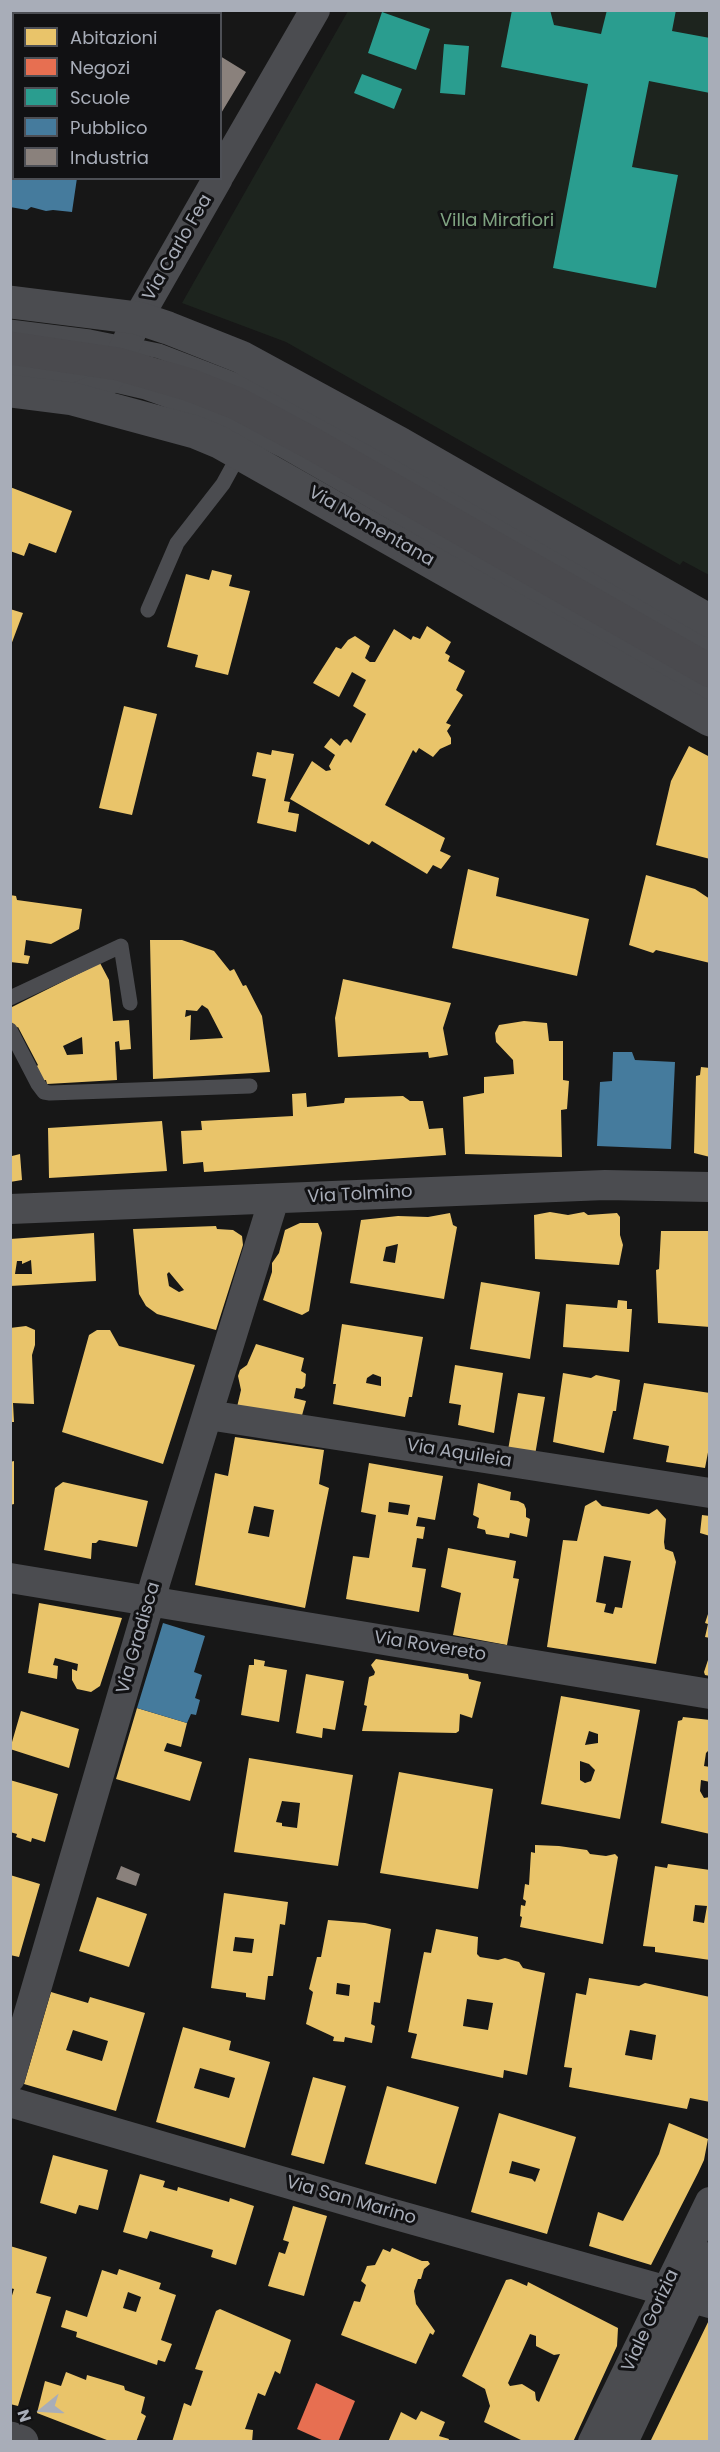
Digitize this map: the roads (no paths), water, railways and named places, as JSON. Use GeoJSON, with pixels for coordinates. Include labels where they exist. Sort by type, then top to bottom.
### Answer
{"type":"FeatureCollection","features":[{"type":"Feature","properties":{"kind":"main road","name":"Via Nomentana"},"geometry":{"type":"LineString","coordinates":[[10,348],[122,352],[262,416],[710,670]]}},
{"type":"Feature","properties":{"kind":"street","name":"Via Carlo Fea"},"geometry":{"type":"LineString","coordinates":[[222,171],[315,10]]}},
{"type":"Feature","properties":{"kind":"street","name":"Via Carlo Fea"},"geometry":{"type":"LineString","coordinates":[[122,352],[217,180]]}},
{"type":"Feature","properties":{"kind":"street","name":"Via Nomentana"},"geometry":{"type":"LineString","coordinates":[[10,302],[122,352],[213,345],[259,365],[710,621]]}},
{"type":"Feature","properties":{"kind":"street"},"geometry":{"type":"LineString","coordinates":[[73,399],[92,392],[122,352]]}},
{"type":"Feature","properties":{"kind":"street","name":"Via Nomentana"},"geometry":{"type":"LineString","coordinates":[[10,391],[73,399],[195,432],[240,453],[710,720]]}},
{"type":"Feature","properties":{"kind":"street","name":"Via Tolmino"},"geometry":{"type":"LineString","coordinates":[[10,1209],[605,1185],[710,1187]]}},
{"type":"Feature","properties":{"kind":"street","name":"Via Gradisca"},"geometry":{"type":"LineString","coordinates":[[10,2078],[150,1601],[274,1199]]}},
{"type":"Feature","properties":{"kind":"street","name":"Via Aquileia"},"geometry":{"type":"LineString","coordinates":[[208,1415],[710,1493]]}},
{"type":"Feature","properties":{"kind":"street","name":"Via Rovereto"},"geometry":{"type":"LineString","coordinates":[[10,1578],[710,1694]]}},
{"type":"Feature","properties":{"kind":"street","name":"Via San Marino"},"geometry":{"type":"LineString","coordinates":[[10,2102],[689,2297]]}},
{"type":"Feature","properties":{"kind":"street","name":"Viale Gorizia"},"geometry":{"type":"LineString","coordinates":[[593,2442],[689,2297],[710,2202]]}},
{"type":"Feature","properties":{"kind":"street","name":"Viale Gorizia"},"geometry":{"type":"LineString","coordinates":[[623,2442],[689,2297],[710,2257]]}},
{"type":"Feature","properties":{"kind":"street"},"geometry":{"type":"LineString","coordinates":[[10,2438],[22,2442]]}},
{"type":"Feature","properties":{"kind":"lane","name":"Via Nomentana"},"geometry":{"type":"LineString","coordinates":[[10,327],[122,352],[179,357],[272,396],[710,646]]}},
{"type":"Feature","properties":{"kind":"lane","name":"Via Nomentana"},"geometry":{"type":"LineString","coordinates":[[10,370],[122,352]]}},
{"type":"Feature","properties":{"kind":"lane","name":"Via Nomentana"},"geometry":{"type":"LineString","coordinates":[[122,352],[144,392],[189,407],[282,450],[710,696]]}},
{"type":"Feature","properties":{"kind":"lane"},"geometry":{"type":"LineString","coordinates":[[148,610],[177,543],[223,484],[240,453]]}},
{"type":"Feature","properties":{"kind":"lane"},"geometry":{"type":"LineString","coordinates":[[10,998],[121,946],[130,1003]]}},
{"type":"Feature","properties":{"kind":"lane"},"geometry":{"type":"LineString","coordinates":[[10,1030],[44,1092],[250,1086]]}},
{"type":"Feature","properties":{"kind":"park label","name":"Villa Mirafiori"},"geometry":{"type":"Point","coordinates":[497,221]}}]}
